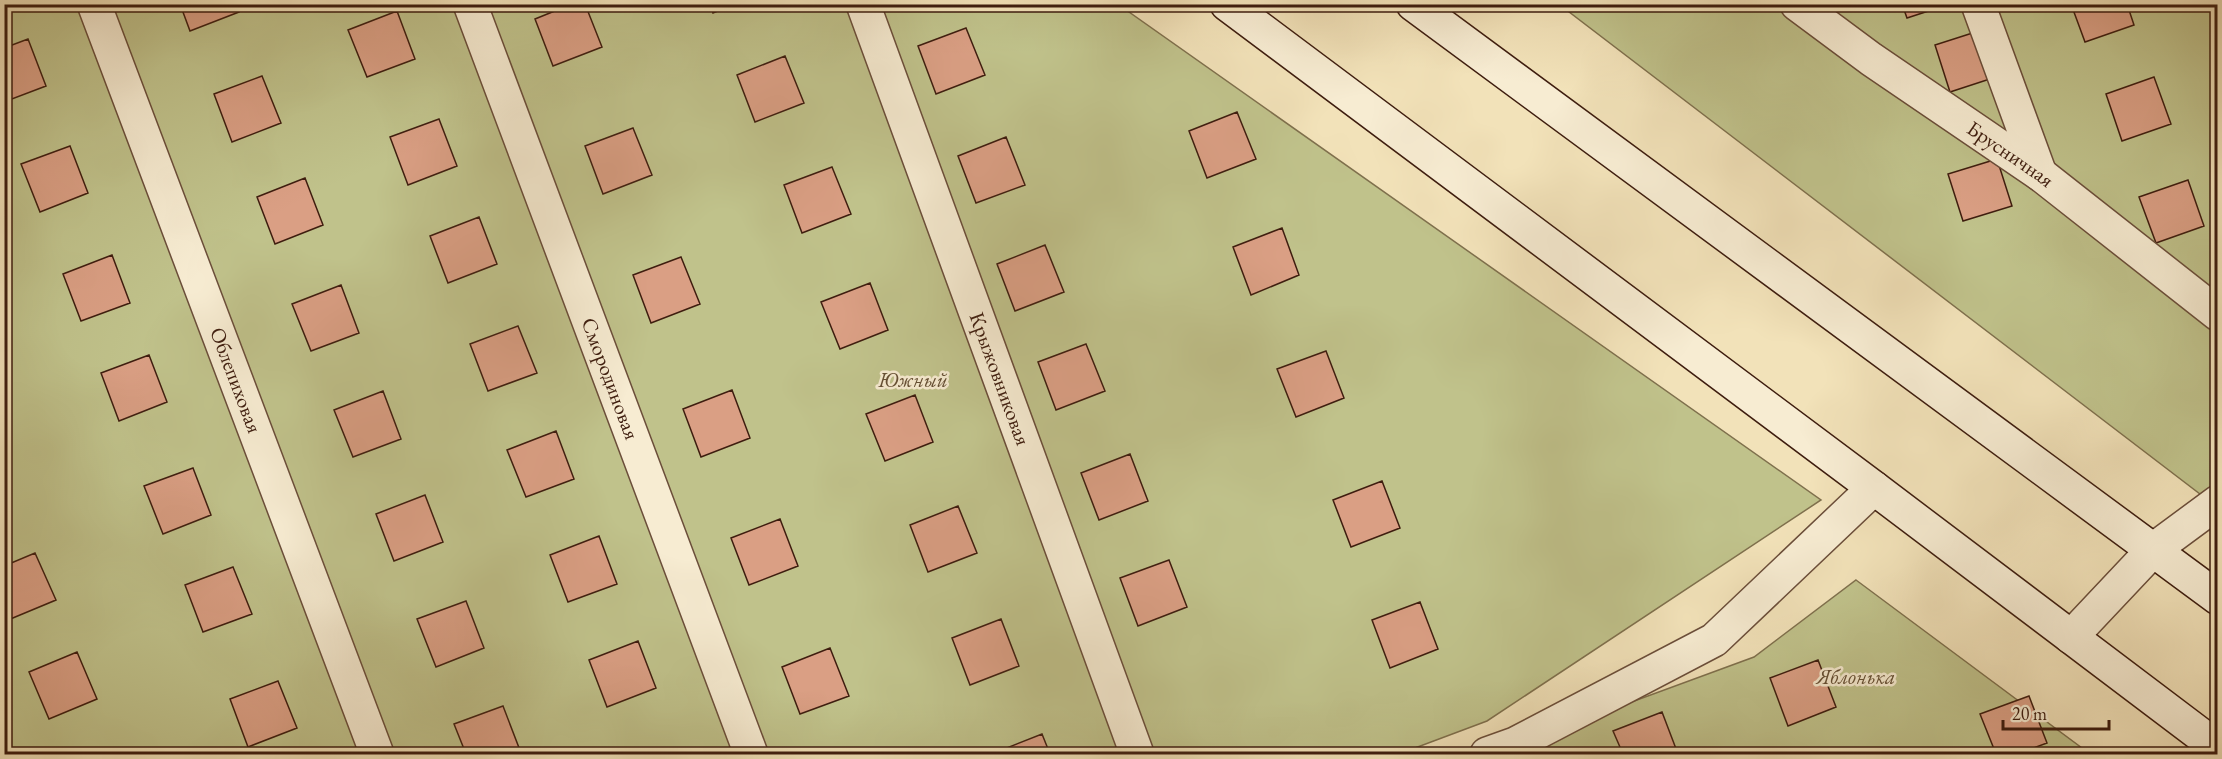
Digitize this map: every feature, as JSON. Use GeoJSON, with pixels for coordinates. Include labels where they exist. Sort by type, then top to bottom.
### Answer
{"type":"FeatureCollection","features":[{"type":"Feature","properties":{"kind":"street","name":"Облепиховая"},"geometry":{"type":"LineString","coordinates":[[94,4],[377,754]]}},
{"type":"Feature","properties":{"kind":"street","name":"Смородиновая"},"geometry":{"type":"LineString","coordinates":[[470,4],[752,754]]}},
{"type":"Feature","properties":{"kind":"street","name":"Крыжовниковая"},"geometry":{"type":"LineString","coordinates":[[863,4],[1137,754]]}},
{"type":"Feature","properties":{"kind":"street"},"geometry":{"type":"LineString","coordinates":[[1227,4],[2217,748]]}},
{"type":"Feature","properties":{"kind":"street"},"geometry":{"type":"LineString","coordinates":[[1413,4],[2217,598]]}},
{"type":"Feature","properties":{"kind":"street","name":"Брусничная"},"geometry":{"type":"LineString","coordinates":[[1797,4],[1871,58],[2040,174],[2217,314]]}},
{"type":"Feature","properties":{"kind":"street"},"geometry":{"type":"LineString","coordinates":[[1977,4],[2040,174]]}},
{"type":"Feature","properties":{"kind":"street"},"geometry":{"type":"LineString","coordinates":[[1507,751],[1714,640],[1874,488]]}},
{"type":"Feature","properties":{"kind":"street"},"geometry":{"type":"LineString","coordinates":[[2071,637],[2153,550],[2217,502]]}},
{"type":"Feature","properties":{"kind":"green space","name":"Южный"},"geometry":{"type":"Polygon","coordinates":[[[4,5],[1119,5],[1821,500],[1487,721],[1399,754],[5,754],[4,5]]]}},
{"type":"Feature","properties":{"kind":"green space"},"geometry":{"type":"Polygon","coordinates":[[[1560,5],[2217,5],[2217,507],[1560,5]]]}},
{"type":"Feature","properties":{"kind":"green space","name":"Яблонька"},"geometry":{"type":"Polygon","coordinates":[[[1856,580],[2090,754],[1490,754],[1754,657],[1856,580]]]}},
{"type":"Feature","properties":{"kind":"building"},"geometry":{"type":"Polygon","coordinates":[[[180,4],[236,4],[239,12],[190,31],[180,4]]]}},
{"type":"Feature","properties":{"kind":"building"},"geometry":{"type":"Polygon","coordinates":[[[572,4],[585,4],[602,47],[553,66],[535,19],[572,4]]]}},
{"type":"Feature","properties":{"kind":"building"},"geometry":{"type":"Polygon","coordinates":[[[710,4],[735,4],[713,13],[710,4]]]}},
{"type":"Feature","properties":{"kind":"building"},"geometry":{"type":"Polygon","coordinates":[[[1902,4],[1950,4],[1907,18],[1902,4]]]}},
{"type":"Feature","properties":{"kind":"building"},"geometry":{"type":"Polygon","coordinates":[[[2071,4],[2127,4],[2134,25],[2085,42],[2071,4]]]}},
{"type":"Feature","properties":{"kind":"building"},"geometry":{"type":"Polygon","coordinates":[[[397,11],[415,59],[367,77],[348,30],[397,11]]]}},
{"type":"Feature","properties":{"kind":"building"},"geometry":{"type":"Polygon","coordinates":[[[966,28],[985,75],[936,94],[918,46],[966,28]]]}},
{"type":"Feature","properties":{"kind":"building"},"geometry":{"type":"Polygon","coordinates":[[[1985,29],[1999,76],[1950,92],[1935,45],[1985,29]]]}},
{"type":"Feature","properties":{"kind":"building"},"geometry":{"type":"Polygon","coordinates":[[[28,39],[46,86],[4,102],[4,48],[28,39]]]}},
{"type":"Feature","properties":{"kind":"building"},"geometry":{"type":"Polygon","coordinates":[[[785,56],[804,103],[755,122],[737,75],[785,56]]]}},
{"type":"Feature","properties":{"kind":"building"},"geometry":{"type":"Polygon","coordinates":[[[262,76],[281,123],[232,142],[214,94],[262,76]]]}},
{"type":"Feature","properties":{"kind":"building"},"geometry":{"type":"Polygon","coordinates":[[[2154,77],[2171,124],[2122,141],[2106,94],[2154,77]]]}},
{"type":"Feature","properties":{"kind":"building"},"geometry":{"type":"Polygon","coordinates":[[[1237,112],[1256,159],[1207,178],[1189,131],[1237,112]]]}},
{"type":"Feature","properties":{"kind":"building"},"geometry":{"type":"Polygon","coordinates":[[[439,119],[457,166],[408,185],[390,137],[439,119]]]}},
{"type":"Feature","properties":{"kind":"building"},"geometry":{"type":"Polygon","coordinates":[[[633,128],[652,175],[603,194],[585,146],[633,128]]]}},
{"type":"Feature","properties":{"kind":"building"},"geometry":{"type":"Polygon","coordinates":[[[1006,137],[1025,185],[976,203],[958,156],[1006,137]]]}},
{"type":"Feature","properties":{"kind":"building"},"geometry":{"type":"Polygon","coordinates":[[[70,146],[88,193],[40,212],[21,164],[70,146]]]}},
{"type":"Feature","properties":{"kind":"building"},"geometry":{"type":"Polygon","coordinates":[[[1997,159],[2012,206],[1963,221],[1948,174],[1997,159]]]}},
{"type":"Feature","properties":{"kind":"building"},"geometry":{"type":"Polygon","coordinates":[[[832,167],[851,214],[802,233],[784,185],[832,167]]]}},
{"type":"Feature","properties":{"kind":"building"},"geometry":{"type":"Polygon","coordinates":[[[305,178],[323,225],[275,244],[257,197],[305,178]]]}},
{"type":"Feature","properties":{"kind":"building"},"geometry":{"type":"Polygon","coordinates":[[[2188,180],[2204,226],[2156,243],[2139,197],[2188,180]]]}},
{"type":"Feature","properties":{"kind":"building"},"geometry":{"type":"Polygon","coordinates":[[[479,217],[497,264],[448,283],[430,236],[479,217]]]}},
{"type":"Feature","properties":{"kind":"building"},"geometry":{"type":"Polygon","coordinates":[[[1282,228],[1299,275],[1251,295],[1233,247],[1282,228]]]}},
{"type":"Feature","properties":{"kind":"building"},"geometry":{"type":"Polygon","coordinates":[[[1045,245],[1064,292],[1015,311],[997,264],[1045,245]]]}},
{"type":"Feature","properties":{"kind":"building"},"geometry":{"type":"Polygon","coordinates":[[[112,255],[130,303],[81,321],[63,274],[112,255]]]}},
{"type":"Feature","properties":{"kind":"building"},"geometry":{"type":"Polygon","coordinates":[[[681,257],[700,304],[651,323],[633,275],[681,257]]]}},
{"type":"Feature","properties":{"kind":"building"},"geometry":{"type":"Polygon","coordinates":[[[870,283],[888,330],[840,349],[821,302],[870,283]]]}},
{"type":"Feature","properties":{"kind":"building"},"geometry":{"type":"Polygon","coordinates":[[[341,285],[359,333],[311,351],[292,304],[341,285]]]}},
{"type":"Feature","properties":{"kind":"building"},"geometry":{"type":"Polygon","coordinates":[[[518,326],[537,373],[488,391],[470,344],[518,326]]]}},
{"type":"Feature","properties":{"kind":"building"},"geometry":{"type":"Polygon","coordinates":[[[1086,344],[1105,391],[1056,410],[1038,362],[1086,344]]]}},
{"type":"Feature","properties":{"kind":"building"},"geometry":{"type":"Polygon","coordinates":[[[1326,351],[1344,398],[1296,417],[1277,369],[1326,351]]]}},
{"type":"Feature","properties":{"kind":"building"},"geometry":{"type":"Polygon","coordinates":[[[149,355],[167,402],[119,421],[101,373],[149,355]]]}},
{"type":"Feature","properties":{"kind":"building"},"geometry":{"type":"Polygon","coordinates":[[[732,390],[750,438],[701,457],[683,409],[732,390]]]}},
{"type":"Feature","properties":{"kind":"building"},"geometry":{"type":"Polygon","coordinates":[[[383,391],[401,439],[353,457],[334,410],[383,391]]]}},
{"type":"Feature","properties":{"kind":"building"},"geometry":{"type":"Polygon","coordinates":[[[915,395],[933,442],[885,461],[866,414],[915,395]]]}},
{"type":"Feature","properties":{"kind":"building"},"geometry":{"type":"Polygon","coordinates":[[[556,431],[574,479],[526,497],[507,450],[556,431]]]}},
{"type":"Feature","properties":{"kind":"building"},"geometry":{"type":"Polygon","coordinates":[[[1130,454],[1148,501],[1099,520],[1081,473],[1130,454]]]}},
{"type":"Feature","properties":{"kind":"building"},"geometry":{"type":"Polygon","coordinates":[[[193,468],[211,515],[163,534],[144,486],[193,468]]]}},
{"type":"Feature","properties":{"kind":"building"},"geometry":{"type":"Polygon","coordinates":[[[1382,481],[1400,528],[1351,547],[1333,500],[1382,481]]]}},
{"type":"Feature","properties":{"kind":"building"},"geometry":{"type":"Polygon","coordinates":[[[425,495],[443,542],[394,561],[376,514],[425,495]]]}},
{"type":"Feature","properties":{"kind":"building"},"geometry":{"type":"Polygon","coordinates":[[[958,506],[977,553],[928,572],[910,525],[958,506]]]}},
{"type":"Feature","properties":{"kind":"building"},"geometry":{"type":"Polygon","coordinates":[[[780,519],[798,566],[749,585],[731,538],[780,519]]]}},
{"type":"Feature","properties":{"kind":"building"},"geometry":{"type":"Polygon","coordinates":[[[599,536],[617,584],[568,602],[550,555],[599,536]]]}},
{"type":"Feature","properties":{"kind":"building"},"geometry":{"type":"Polygon","coordinates":[[[35,553],[56,600],[8,620],[4,613],[4,566],[35,553]]]}},
{"type":"Feature","properties":{"kind":"building"},"geometry":{"type":"Polygon","coordinates":[[[1169,560],[1187,607],[1138,626],[1120,578],[1169,560]]]}},
{"type":"Feature","properties":{"kind":"building"},"geometry":{"type":"Polygon","coordinates":[[[233,567],[252,614],[203,632],[185,585],[233,567]]]}},
{"type":"Feature","properties":{"kind":"building"},"geometry":{"type":"Polygon","coordinates":[[[466,601],[484,648],[436,667],[417,619],[466,601]]]}},
{"type":"Feature","properties":{"kind":"building"},"geometry":{"type":"Polygon","coordinates":[[[1420,602],[1438,649],[1390,668],[1372,620],[1420,602]]]}},
{"type":"Feature","properties":{"kind":"building"},"geometry":{"type":"Polygon","coordinates":[[[1001,619],[1019,666],[970,685],[952,638],[1001,619]]]}},
{"type":"Feature","properties":{"kind":"building"},"geometry":{"type":"Polygon","coordinates":[[[638,641],[656,688],[607,707],[589,660],[638,641]]]}},
{"type":"Feature","properties":{"kind":"building"},"geometry":{"type":"Polygon","coordinates":[[[830,648],[849,696],[800,714],[782,667],[830,648]]]}},
{"type":"Feature","properties":{"kind":"building"},"geometry":{"type":"Polygon","coordinates":[[[77,652],[97,699],[49,719],[29,672],[77,652]]]}},
{"type":"Feature","properties":{"kind":"building"},"geometry":{"type":"Polygon","coordinates":[[[1818,660],[1836,707],[1788,726],[1770,678],[1818,660]]]}},
{"type":"Feature","properties":{"kind":"building"},"geometry":{"type":"Polygon","coordinates":[[[278,681],[297,728],[248,747],[230,699],[278,681]]]}},
{"type":"Feature","properties":{"kind":"building"},"geometry":{"type":"Polygon","coordinates":[[[2029,696],[2047,743],[2017,754],[1996,754],[1980,714],[2029,696]]]}},
{"type":"Feature","properties":{"kind":"building"},"geometry":{"type":"Polygon","coordinates":[[[503,706],[521,753],[466,754],[454,724],[503,706]]]}},
{"type":"Feature","properties":{"kind":"building"},"geometry":{"type":"Polygon","coordinates":[[[1662,712],[1678,754],[1623,754],[1613,731],[1662,712]]]}},
{"type":"Feature","properties":{"kind":"building"},"geometry":{"type":"Polygon","coordinates":[[[1042,734],[1050,754],[994,753],[1042,734]]]}}]}
